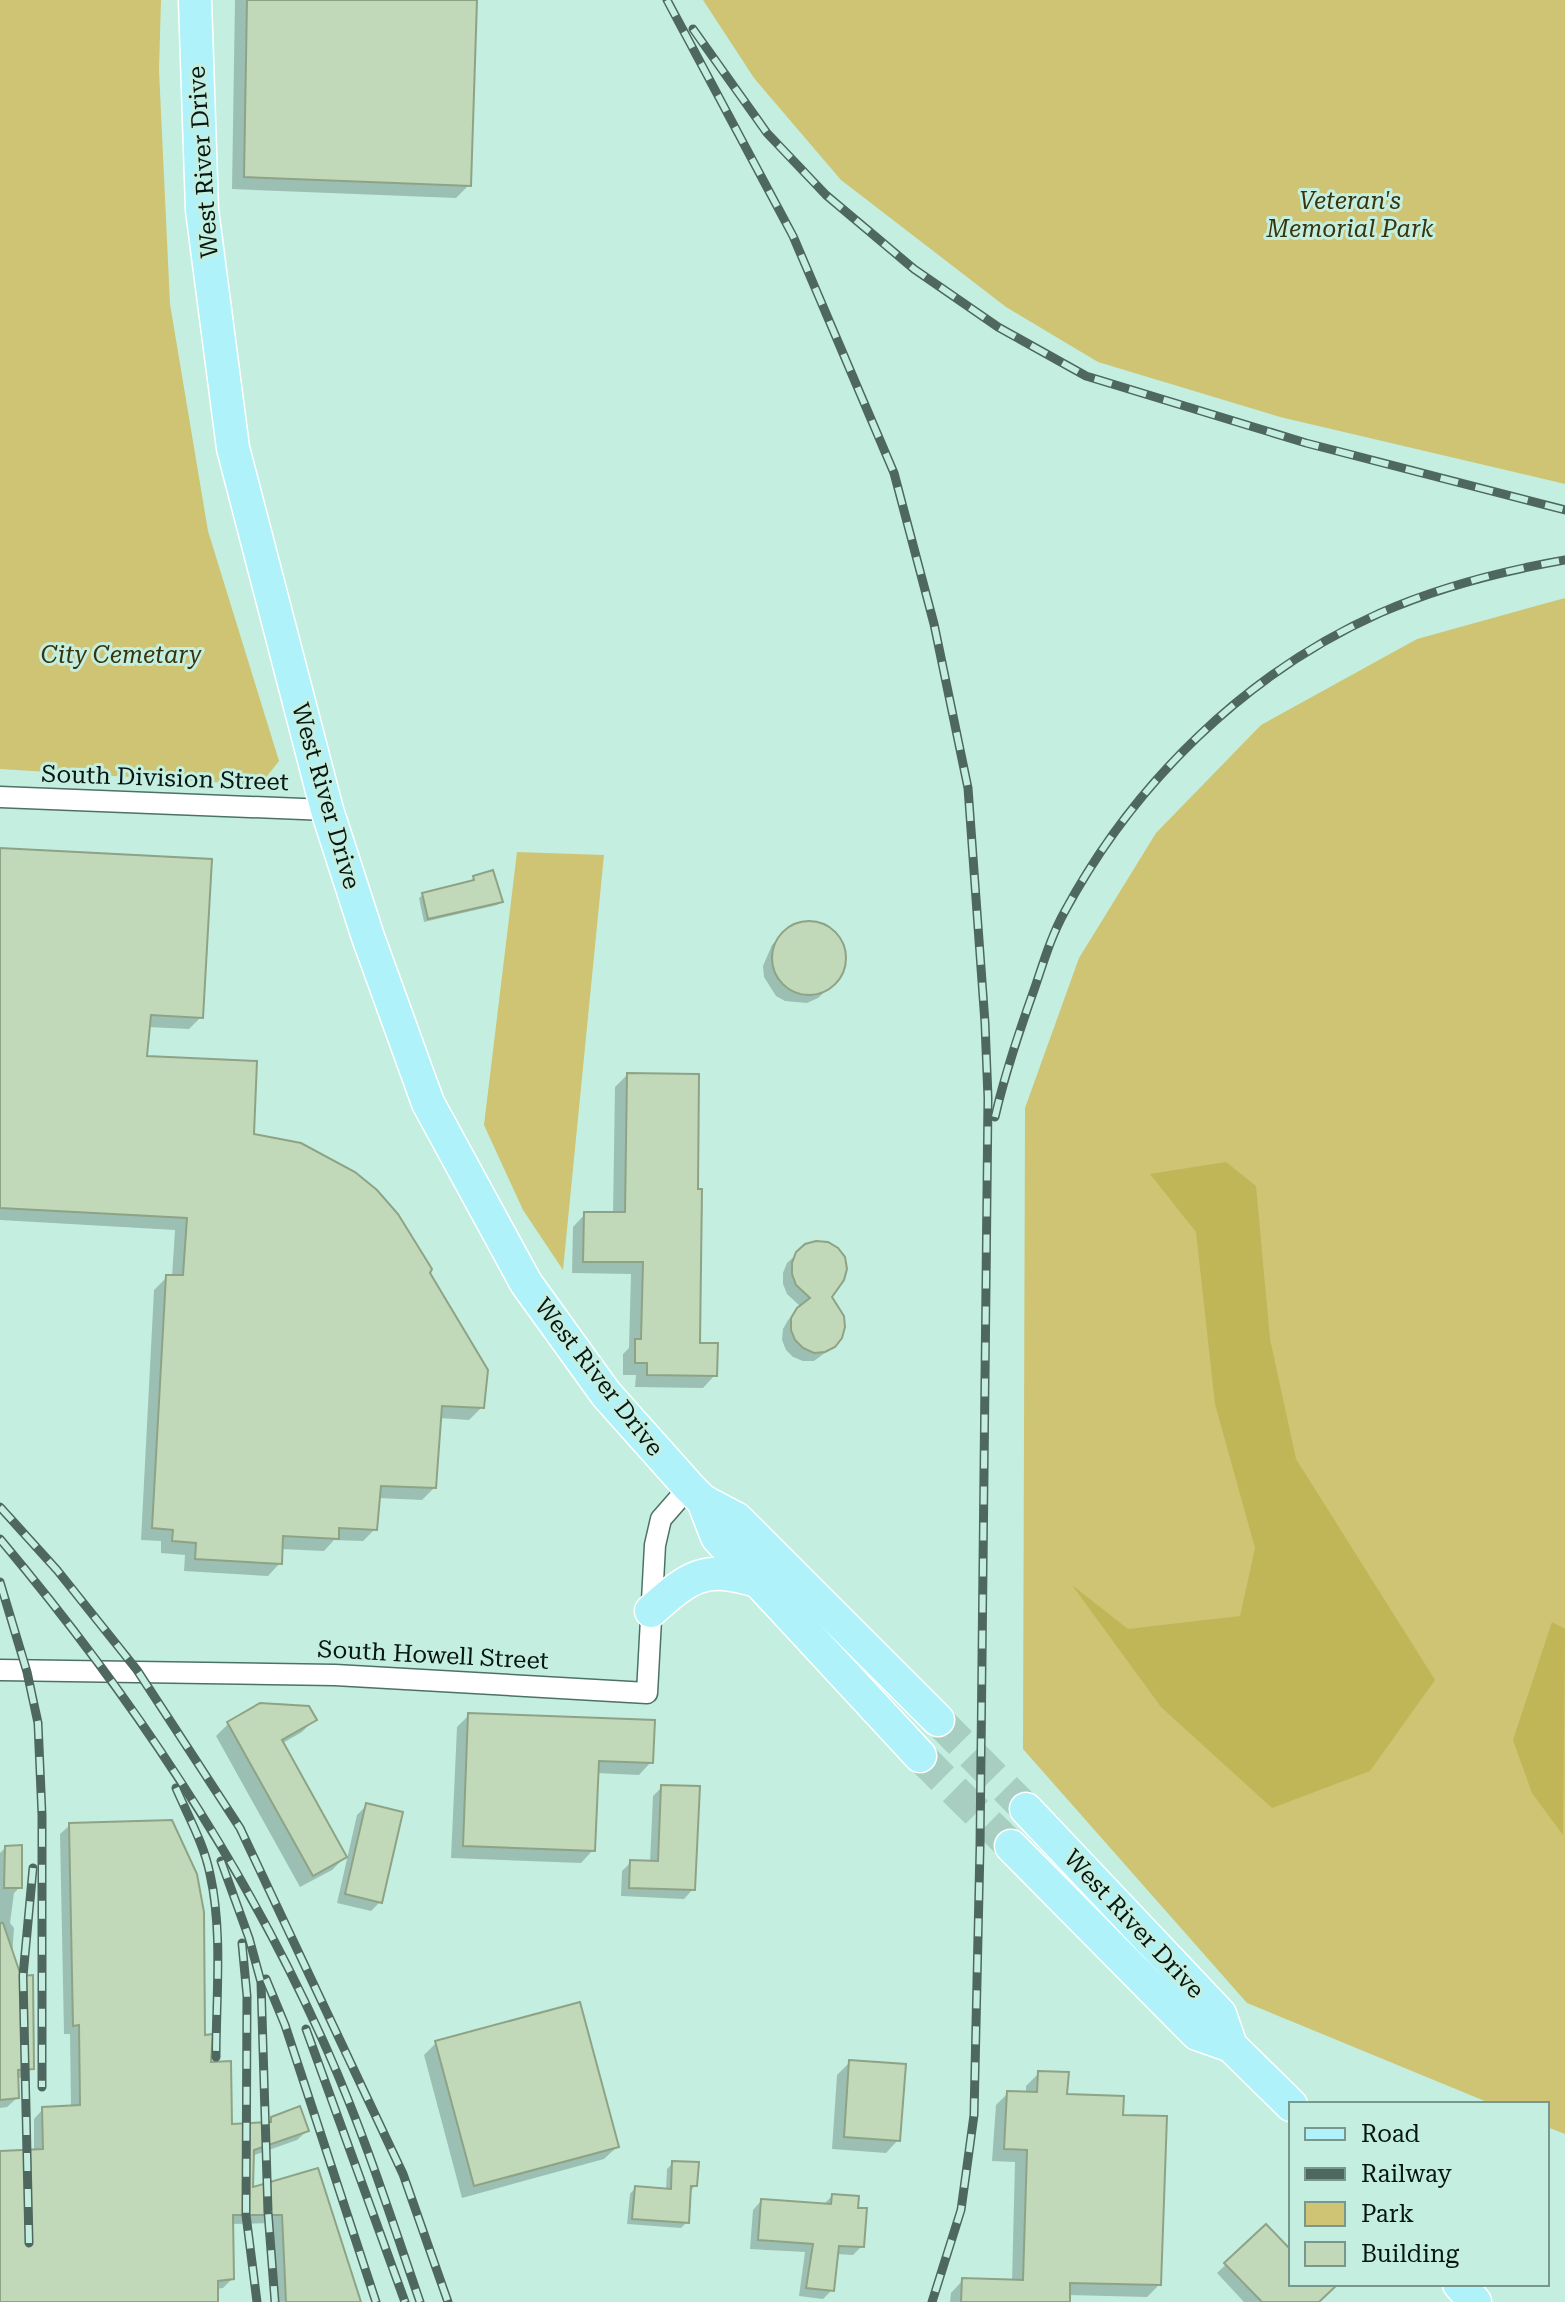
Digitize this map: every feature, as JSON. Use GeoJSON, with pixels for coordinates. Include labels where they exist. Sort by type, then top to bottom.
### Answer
{"type":"FeatureCollection","features":[{"type":"Feature","properties":{"kind":"main road","name":"West River Drive"},"geometry":{"type":"LineString","coordinates":[[195,0],[202,210],[233,448],[327,810],[368,937],[428,1103],[526,1283],[560,1334],[606,1394],[696,1494],[717,1537],[920,1756]]}},
{"type":"Feature","properties":{"kind":"main road","name":"West River Drive"},"geometry":{"type":"LineString","coordinates":[[696,1494],[737,1519],[938,1720]]}},
{"type":"Feature","properties":{"kind":"main road"},"geometry":{"type":"LineString","coordinates":[[651,1611],[682,1583],[701,1576],[729,1572],[757,1581]]}},
{"type":"Feature","properties":{"kind":"main road","name":"West River Drive"},"geometry":{"type":"LineString","coordinates":[[1026,1809],[1220,2014],[1231,2046]]}},
{"type":"Feature","properties":{"kind":"main road","name":"West River Drive"},"geometry":{"type":"LineString","coordinates":[[1011,1846],[1197,2034],[1231,2046],[1289,2103]]}},
{"type":"Feature","properties":{"kind":"main road"},"geometry":{"type":"LineString","coordinates":[[1461,2286],[1475,2302]]}},
{"type":"Feature","properties":{"kind":"street","name":"South Division Street"},"geometry":{"type":"LineString","coordinates":[[0,797],[327,810]]}},
{"type":"Feature","properties":{"kind":"street","name":"South Howell Street"},"geometry":{"type":"LineString","coordinates":[[0,1670],[335,1675],[647,1693],[655,1545],[661,1519],[696,1494]]}},
{"type":"Feature","properties":{"kind":"green space","name":"City Cemetary"},"geometry":{"type":"Polygon","coordinates":[[[0,0],[161,0],[159,70],[170,304],[208,531],[279,761],[260,785],[0,769],[0,0]]]}},
{"type":"Feature","properties":{"kind":"green space","name":"Veteran's Memorial Park"},"geometry":{"type":"Polygon","coordinates":[[[703,0],[1565,0],[1565,484],[1280,417],[1098,362],[1006,307],[841,180],[754,78],[703,0]]]}},
{"type":"Feature","properties":{"kind":"green space"},"geometry":{"type":"Polygon","coordinates":[[[1565,598],[1565,2134],[1549,2128],[1549,2102],[1487,2102],[1247,2003],[1023,1749],[1025,1108],[1079,958],[1156,833],[1261,725],[1417,639],[1565,598]]]}},
{"type":"Feature","properties":{"kind":"green space"},"geometry":{"type":"Polygon","coordinates":[[[517,852],[604,855],[563,1270],[523,1210],[484,1125],[517,852]]]}},
{"type":"Feature","properties":{"kind":"shaded area"},"geometry":{"type":"Polygon","coordinates":[[[1226,1162],[1256,1186],[1270,1339],[1296,1459],[1435,1680],[1370,1771],[1272,1808],[1161,1707],[1072,1585],[1128,1629],[1240,1616],[1255,1548],[1215,1404],[1196,1232],[1150,1174],[1226,1162]]]}},
{"type":"Feature","properties":{"kind":"shaded area"},"geometry":{"type":"Polygon","coordinates":[[[1552,1622],[1565,1629],[1563,1835],[1532,1793],[1513,1740],[1552,1622]]]}},
{"type":"Feature","properties":{"kind":"building"},"geometry":{"type":"Polygon","coordinates":[[[247,0],[477,0],[471,186],[244,177],[247,0]]]}},
{"type":"Feature","properties":{"kind":"building"},"geometry":{"type":"Polygon","coordinates":[[[0,848],[212,859],[203,1018],[151,1015],[147,1056],[257,1061],[254,1134],[301,1143],[355,1172],[377,1190],[398,1214],[432,1269],[430,1273],[488,1370],[484,1408],[442,1406],[436,1488],[381,1486],[377,1530],[339,1528],[339,1539],[283,1536],[282,1564],[195,1559],[196,1543],[172,1541],[173,1530],[152,1528],[166,1275],[183,1275],[187,1218],[0,1208],[0,848]]]}},
{"type":"Feature","properties":{"kind":"building"},"geometry":{"type":"Polygon","coordinates":[[[493,870],[503,902],[428,919],[422,893],[474,880],[473,876],[493,870]]]}},
{"type":"Feature","properties":{"kind":"building"},"geometry":{"type":"Polygon","coordinates":[[[809,921],[830,927],[840,937],[846,958],[840,979],[830,989],[809,995],[788,989],[778,979],[772,958],[778,937],[788,927],[809,921]]]}},
{"type":"Feature","properties":{"kind":"building"},"geometry":{"type":"Polygon","coordinates":[[[627,1073],[699,1074],[698,1189],[702,1189],[700,1343],[718,1343],[717,1376],[647,1375],[647,1363],[635,1363],[635,1339],[641,1339],[643,1262],[583,1262],[584,1212],[625,1212],[627,1073]]]}},
{"type":"Feature","properties":{"kind":"building"},"geometry":{"type":"Polygon","coordinates":[[[828,1242],[838,1248],[845,1257],[847,1269],[844,1280],[832,1297],[844,1316],[842,1338],[835,1347],[814,1353],[795,1340],[791,1318],[797,1308],[810,1298],[796,1285],[792,1263],[796,1252],[805,1244],[828,1242]]]}},
{"type":"Feature","properties":{"kind":"building"},"geometry":{"type":"Polygon","coordinates":[[[260,1703],[309,1706],[317,1720],[282,1740],[347,1857],[313,1876],[227,1722],[260,1703]]]}},
{"type":"Feature","properties":{"kind":"building"},"geometry":{"type":"Polygon","coordinates":[[[468,1713],[655,1720],[653,1763],[599,1761],[595,1851],[463,1846],[468,1713]]]}},
{"type":"Feature","properties":{"kind":"building"},"geometry":{"type":"Polygon","coordinates":[[[661,1785],[700,1786],[695,1890],[629,1888],[630,1860],[658,1861],[661,1785]]]}},
{"type":"Feature","properties":{"kind":"building"},"geometry":{"type":"Polygon","coordinates":[[[366,1803],[403,1812],[382,1903],[345,1894],[366,1803]]]}},
{"type":"Feature","properties":{"kind":"building"},"geometry":{"type":"Polygon","coordinates":[[[172,1820],[197,1874],[204,1912],[205,2035],[213,2034],[211,2062],[231,2061],[232,2124],[271,2122],[271,2117],[300,2106],[309,2131],[254,2150],[253,2187],[318,2168],[361,2302],[286,2302],[282,2215],[233,2215],[234,2279],[218,2281],[218,2302],[0,2302],[0,2151],[43,2149],[42,2107],[80,2105],[79,2025],[73,2026],[69,1823],[172,1820]]]}},
{"type":"Feature","properties":{"kind":"building"},"geometry":{"type":"Polygon","coordinates":[[[22,1845],[22,1888],[4,1888],[5,1846],[22,1845]]]}},
{"type":"Feature","properties":{"kind":"building"},"geometry":{"type":"Polygon","coordinates":[[[0,1923],[3,1923],[21,1976],[33,1975],[34,2069],[18,2070],[19,2098],[0,2100],[0,1923]]]}},
{"type":"Feature","properties":{"kind":"building"},"geometry":{"type":"Polygon","coordinates":[[[580,2002],[619,2147],[474,2186],[435,2041],[580,2002]]]}},
{"type":"Feature","properties":{"kind":"building"},"geometry":{"type":"Polygon","coordinates":[[[849,2060],[906,2064],[900,2141],[844,2137],[849,2060]]]}},
{"type":"Feature","properties":{"kind":"building"},"geometry":{"type":"Polygon","coordinates":[[[1038,2071],[1069,2072],[1067,2094],[1124,2096],[1123,2115],[1167,2116],[1161,2285],[1070,2283],[1070,2302],[961,2302],[962,2278],[1023,2280],[1027,2150],[1004,2149],[1007,2091],[1037,2092],[1038,2071]]]}},
{"type":"Feature","properties":{"kind":"building"},"geometry":{"type":"Polygon","coordinates":[[[672,2161],[699,2162],[697,2186],[691,2186],[689,2223],[632,2219],[635,2186],[671,2189],[672,2161]]]}},
{"type":"Feature","properties":{"kind":"building"},"geometry":{"type":"Polygon","coordinates":[[[832,2194],[859,2196],[858,2208],[867,2208],[864,2247],[839,2246],[834,2291],[806,2288],[813,2244],[758,2240],[761,2199],[831,2204],[832,2194]]]}},
{"type":"Feature","properties":{"kind":"building"},"geometry":{"type":"Polygon","coordinates":[[[1266,2224],[1289,2248],[1289,2286],[1336,2286],[1319,2302],[1262,2302],[1224,2263],[1266,2224]]]}},
{"type":"Feature","properties":{"kind":"tunnel"},"geometry":{"type":"LineString","coordinates":[[938,1720],[1026,1809]]}},
{"type":"Feature","properties":{"kind":"tunnel"},"geometry":{"type":"LineString","coordinates":[[920,1756],[1011,1846]]}},
{"type":"Feature","properties":{"kind":"railway"},"geometry":{"type":"LineString","coordinates":[[667,0],[793,236],[894,473],[934,624],[968,788],[988,1098],[974,2115],[961,2210],[932,2302]]}},
{"type":"Feature","properties":{"kind":"railway"},"geometry":{"type":"LineString","coordinates":[[693,29],[767,133],[826,195],[914,269],[998,327],[1086,376],[1306,443],[1565,510]]}},
{"type":"Feature","properties":{"kind":"railway"},"geometry":{"type":"LineString","coordinates":[[995,1117],[1023,1021],[1051,940],[1065,911],[1124,819],[1198,736],[1284,667],[1380,613],[1471,581],[1565,560]]}},
{"type":"Feature","properties":{"kind":"railway"},"geometry":{"type":"LineString","coordinates":[[0,1507],[57,1570],[137,1670],[240,1828],[403,2174],[448,2302]]}},
{"type":"Feature","properties":{"kind":"railway"},"geometry":{"type":"LineString","coordinates":[[0,1539],[139,1720],[222,1848],[260,1914],[341,2083],[420,2302]]}},
{"type":"Feature","properties":{"kind":"railway"},"geometry":{"type":"LineString","coordinates":[[0,1582],[27,1672],[38,1723],[42,1815],[42,2087]]}},
{"type":"Feature","properties":{"kind":"railway"},"geometry":{"type":"LineString","coordinates":[[176,1788],[204,1852],[214,1896],[218,1942],[216,2057]]}},
{"type":"Feature","properties":{"kind":"railway"},"geometry":{"type":"LineString","coordinates":[[221,1861],[249,1938],[261,1982],[268,2212],[275,2302]]}},
{"type":"Feature","properties":{"kind":"railway"},"geometry":{"type":"LineString","coordinates":[[29,2243],[23,1976],[33,1868]]}},
{"type":"Feature","properties":{"kind":"railway"},"geometry":{"type":"LineString","coordinates":[[242,1943],[247,1996],[246,2215],[257,2302]]}},
{"type":"Feature","properties":{"kind":"railway"},"geometry":{"type":"LineString","coordinates":[[266,1979],[285,2025],[376,2302]]}},
{"type":"Feature","properties":{"kind":"railway"},"geometry":{"type":"LineString","coordinates":[[306,2029],[405,2302]]}}]}
